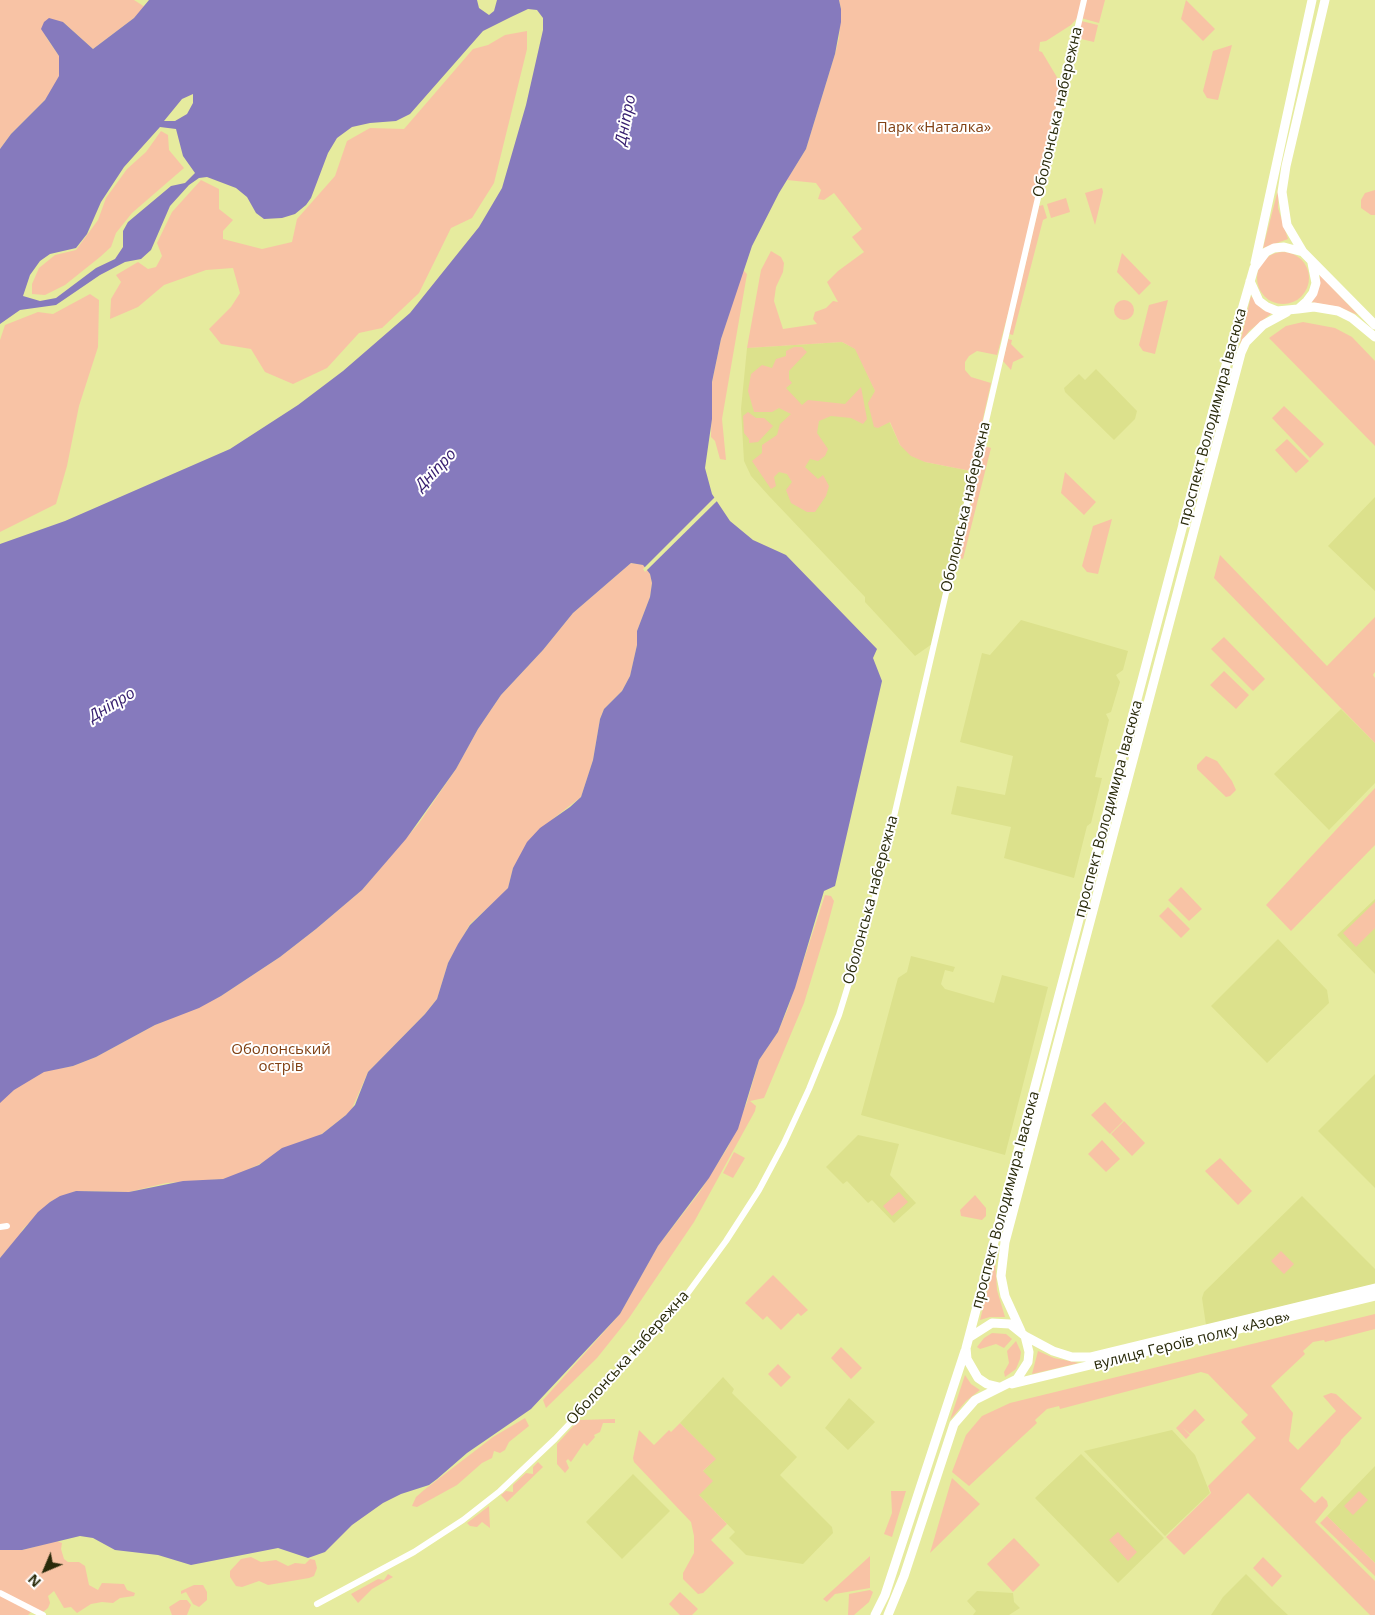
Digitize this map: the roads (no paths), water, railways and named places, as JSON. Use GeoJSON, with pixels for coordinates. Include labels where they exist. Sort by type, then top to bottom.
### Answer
{"type":"FeatureCollection","features":[{"type":"Feature","properties":{"kind":"main road"},"geometry":{"type":"LineString","coordinates":[[1312,0],[1250,281],[1259,301],[1277,311],[1287,312],[1314,306],[1338,312],[1352,318],[1375,337]]}},
{"type":"Feature","properties":{"kind":"main road"},"geometry":{"type":"LineString","coordinates":[[1325,0],[1286,166],[1282,192],[1287,225],[1303,252],[1375,325]]}},
{"type":"Feature","properties":{"kind":"main road"},"geometry":{"type":"LineString","coordinates":[[1254,268],[1266,252],[1274,248],[1284,247],[1303,252]]}},
{"type":"Feature","properties":{"kind":"main road"},"geometry":{"type":"LineString","coordinates":[[1298,309],[1308,301],[1314,288],[1315,273],[1311,261]]}},
{"type":"Feature","properties":{"kind":"main road","name":"проспект Володимира Івасюка"},"geometry":{"type":"LineString","coordinates":[[970,1337],[1214,407],[1250,281]]}},
{"type":"Feature","properties":{"kind":"main road","name":"проспект Володимира Івасюка"},"geometry":{"type":"LineString","coordinates":[[1023,1333],[1004,1296],[1002,1276],[1005,1242],[1241,353],[1246,342],[1263,324],[1287,312]]}},
{"type":"Feature","properties":{"kind":"main road"},"geometry":{"type":"LineString","coordinates":[[1155,635],[1165,638]]}},
{"type":"Feature","properties":{"kind":"main road","name":"вулиця Героїв полку «Азов»"},"geometry":{"type":"LineString","coordinates":[[1023,1333],[1053,1351],[1072,1357],[1090,1357],[1375,1288]]}},
{"type":"Feature","properties":{"kind":"main road","name":"вулиця Героїв полку «Азов»"},"geometry":{"type":"LineString","coordinates":[[1009,1384],[1375,1296]]}},
{"type":"Feature","properties":{"kind":"main road"},"geometry":{"type":"LineString","coordinates":[[875,1615],[887,1588],[970,1337],[992,1323],[1010,1324],[1023,1333],[1029,1352],[1028,1362],[1024,1371],[1009,1384],[999,1387],[975,1400],[954,1424],[904,1576],[888,1615]]}},
{"type":"Feature","properties":{"kind":"main road"},"geometry":{"type":"LineString","coordinates":[[966,1348],[970,1368],[978,1378],[987,1384],[999,1387]]}},
{"type":"Feature","properties":{"kind":"street","name":"Оболонська набережна"},"geometry":{"type":"LineString","coordinates":[[317,1604],[414,1552],[463,1520],[500,1491],[555,1439],[642,1347],[682,1301],[759,1190],[792,1125],[839,1015],[875,898],[1084,0]]}},
{"type":"Feature","properties":{"kind":"street"},"geometry":{"type":"LineString","coordinates":[[0,1593],[43,1615]]}},
{"type":"Feature","properties":{"kind":"water","name":"Дніпро"},"geometry":{"type":"Polygon","coordinates":[[[149,0],[477,0],[479,8],[489,15],[494,11],[497,0],[839,0],[841,9],[841,22],[835,54],[806,149],[779,193],[752,246],[721,339],[712,382],[712,419],[705,468],[712,494],[730,521],[753,540],[786,555],[877,649],[873,658],[882,681],[835,886],[824,891],[795,988],[778,1032],[759,1060],[738,1129],[709,1178],[658,1246],[620,1314],[531,1409],[467,1453],[429,1485],[401,1494],[383,1503],[352,1525],[325,1552],[308,1558],[278,1548],[191,1565],[158,1555],[115,1550],[93,1538],[80,1536],[22,1550],[0,1550],[0,1258],[38,1212],[60,1196],[76,1191],[129,1192],[183,1181],[223,1179],[259,1165],[282,1148],[322,1134],[346,1115],[355,1105],[368,1072],[425,1014],[437,999],[448,963],[458,944],[470,925],[508,888],[513,868],[527,842],[540,828],[581,797],[593,760],[600,719],[604,709],[622,691],[630,676],[637,645],[637,631],[650,597],[652,583],[650,574],[643,565],[631,563],[573,613],[543,650],[501,695],[478,729],[456,769],[406,839],[362,890],[316,929],[280,957],[221,996],[199,1008],[155,1025],[96,1057],[73,1066],[44,1072],[14,1090],[0,1103],[0,544],[65,521],[230,449],[298,405],[343,371],[410,313],[479,227],[502,188],[526,105],[543,30],[543,18],[537,10],[528,9],[483,31],[410,114],[396,121],[370,123],[352,127],[337,138],[328,153],[311,198],[295,214],[282,218],[264,219],[256,213],[247,197],[236,188],[207,177],[199,178],[189,185],[170,206],[151,250],[141,259],[125,262],[100,275],[56,305],[20,310],[0,324],[0,149],[11,134],[45,100],[59,76],[59,56],[41,29],[44,22],[49,18],[63,22],[93,49],[134,18],[149,0]],[[193,94],[182,99],[164,121],[175,121],[187,114],[193,103],[193,94]],[[160,127],[124,167],[101,202],[87,234],[76,248],[50,254],[40,261],[30,275],[23,296],[40,301],[56,298],[96,268],[115,259],[123,247],[123,231],[128,222],[171,186],[185,183],[195,173],[183,156],[176,129],[160,127]]]}},
{"type":"Feature","properties":{"kind":"park label","name":"Парк «Наталка»"},"geometry":{"type":"Point","coordinates":[934,128]}},
{"type":"Feature","properties":{"kind":"park label","name":"Оболонський острів"},"geometry":{"type":"Point","coordinates":[281,1058]}}]}
